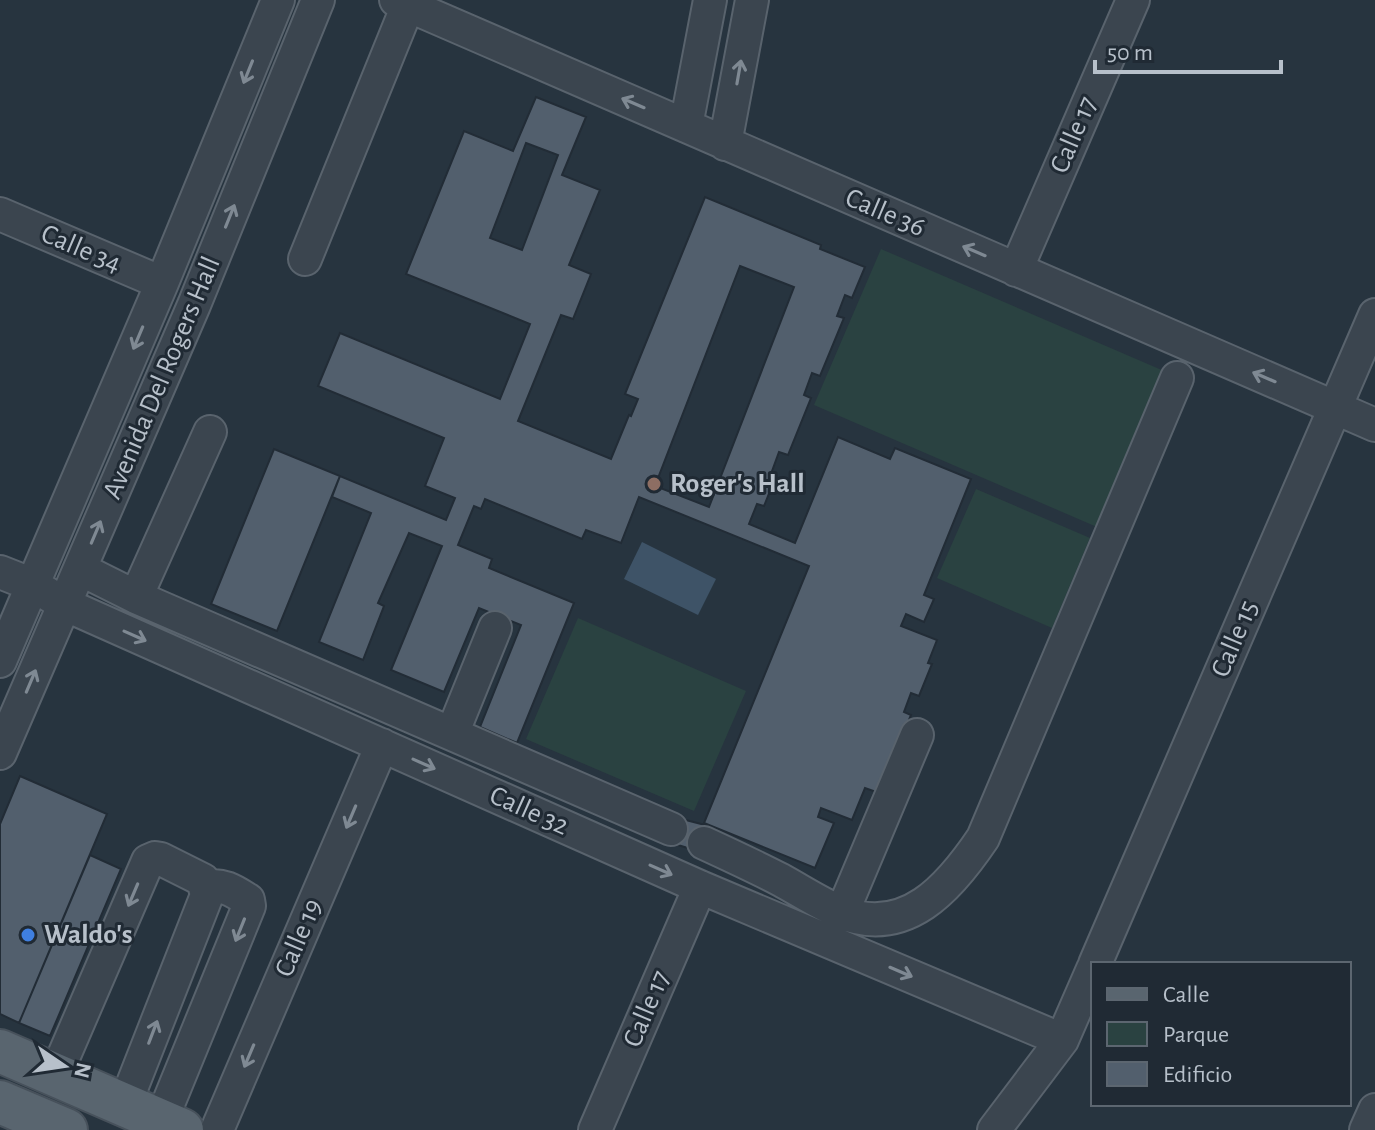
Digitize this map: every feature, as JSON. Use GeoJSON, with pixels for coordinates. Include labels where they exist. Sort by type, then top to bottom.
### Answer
{"type":"FeatureCollection","features":[{"type":"Feature","properties":{"kind":"main road"},"geometry":{"type":"LineString","coordinates":[[0,1051],[156,1119]]}},
{"type":"Feature","properties":{"kind":"main road"},"geometry":{"type":"LineString","coordinates":[[0,1102],[66,1130]]}},
{"type":"Feature","properties":{"kind":"street","name":"Avenida Del Rogers Hall"},"geometry":{"type":"LineString","coordinates":[[0,661],[162,283],[278,0]]}},
{"type":"Feature","properties":{"kind":"street","name":"Avenida Del Rogers Hall"},"geometry":{"type":"LineString","coordinates":[[0,753],[194,305],[318,0]]}},
{"type":"Feature","properties":{"kind":"street"},"geometry":{"type":"LineString","coordinates":[[686,126],[710,0]]}},
{"type":"Feature","properties":{"kind":"street"},"geometry":{"type":"LineString","coordinates":[[725,144],[752,0]]}},
{"type":"Feature","properties":{"kind":"street","name":"Calle 17"},"geometry":{"type":"LineString","coordinates":[[1016,270],[1133,0]]}},
{"type":"Feature","properties":{"kind":"street"},"geometry":{"type":"LineString","coordinates":[[305,259],[402,3]]}},
{"type":"Feature","properties":{"kind":"street","name":"Calle 36"},"geometry":{"type":"LineString","coordinates":[[402,3],[1375,425]]}},
{"type":"Feature","properties":{"kind":"street","name":"Calle 34"},"geometry":{"type":"LineString","coordinates":[[0,214],[162,283]]}},
{"type":"Feature","properties":{"kind":"street","name":"Calle 15"},"geometry":{"type":"LineString","coordinates":[[1096,962],[1375,315]]}},
{"type":"Feature","properties":{"kind":"street"},"geometry":{"type":"LineString","coordinates":[[704,843],[842,913],[868,919],[896,917],[930,900],[946,887],[983,838],[1177,378]]}},
{"type":"Feature","properties":{"kind":"street"},"geometry":{"type":"LineString","coordinates":[[136,597],[210,432]]}},
{"type":"Feature","properties":{"kind":"street"},"geometry":{"type":"LineString","coordinates":[[80,569],[136,597],[671,829]]}},
{"type":"Feature","properties":{"kind":"street","name":"Calle 32"},"geometry":{"type":"LineString","coordinates":[[0,572],[33,585],[64,604],[700,887],[1062,1040]]}},
{"type":"Feature","properties":{"kind":"street"},"geometry":{"type":"LineString","coordinates":[[452,734],[495,628]]}},
{"type":"Feature","properties":{"kind":"street"},"geometry":{"type":"LineString","coordinates":[[842,913],[917,735]]}},
{"type":"Feature","properties":{"kind":"street","name":"Calle 19"},"geometry":{"type":"LineString","coordinates":[[217,1130],[382,745]]}},
{"type":"Feature","properties":{"kind":"street"},"geometry":{"type":"LineString","coordinates":[[56,1074],[148,861],[161,859],[203,880],[207,895],[156,1119]]}},
{"type":"Feature","properties":{"kind":"street"},"geometry":{"type":"LineString","coordinates":[[156,1119],[249,906],[248,900],[229,889],[215,885],[205,887]]}},
{"type":"Feature","properties":{"kind":"street","name":"Calle 17"},"geometry":{"type":"LineString","coordinates":[[595,1130],[700,887]]}},
{"type":"Feature","properties":{"kind":"street","name":"Calle 15"},"geometry":{"type":"LineString","coordinates":[[994,1130],[1062,1040],[1091,974]]}},
{"type":"Feature","properties":{"kind":"street"},"geometry":{"type":"LineString","coordinates":[[1366,1130],[1375,1110]]}},
{"type":"Feature","properties":{"kind":"green space"},"geometry":{"type":"Polygon","coordinates":[[[881,249],[1164,371],[1097,527],[814,405],[881,249]]]}},
{"type":"Feature","properties":{"kind":"green space"},"geometry":{"type":"Polygon","coordinates":[[[976,489],[1090,538],[1052,628],[937,578],[976,489]]]}},
{"type":"Feature","properties":{"kind":"green space"},"geometry":{"type":"Polygon","coordinates":[[[578,618],[746,691],[694,811],[526,739],[578,618]]]}},
{"type":"Feature","properties":{"kind":"water"},"geometry":{"type":"Polygon","coordinates":[[[642,542],[716,579],[698,615],[624,579],[642,542]]]}},
{"type":"Feature","properties":{"kind":"building"},"geometry":{"type":"Polygon","coordinates":[[[536,97],[586,117],[562,175],[600,190],[569,265],[591,274],[573,319],[561,315],[518,421],[611,459],[638,399],[625,394],[705,197],[821,245],[820,249],[865,267],[852,298],[845,295],[837,316],[844,318],[820,376],[812,373],[804,395],[811,398],[788,455],[779,452],[771,474],[776,476],[764,506],[757,504],[749,524],[795,543],[838,437],[890,459],[895,448],[971,479],[924,595],[934,599],[924,622],[906,614],[901,626],[937,640],[928,663],[932,664],[919,696],[911,693],[904,712],[911,715],[879,793],[865,788],[852,820],[821,808],[818,817],[834,823],[815,868],[704,823],[809,566],[639,497],[621,543],[586,530],[582,539],[485,499],[481,509],[474,506],[458,545],[492,559],[489,568],[574,603],[517,743],[480,727],[521,625],[479,608],[444,692],[391,670],[442,546],[409,533],[378,603],[384,606],[363,660],[319,642],[371,513],[332,497],[340,476],[446,520],[455,498],[425,486],[444,438],[318,386],[340,333],[500,399],[530,324],[406,274],[464,131],[513,151],[536,97]],[[526,143],[490,238],[522,250],[558,155],[526,143]],[[740,266],[655,486],[709,507],[794,287],[740,266]]]}},
{"type":"Feature","properties":{"kind":"building"},"geometry":{"type":"Polygon","coordinates":[[[274,449],[340,476],[277,631],[211,604],[274,449]]]}},
{"type":"Feature","properties":{"kind":"building","name":"Waldo's"},"geometry":{"type":"Polygon","coordinates":[[[20,776],[107,814],[19,1023],[0,1014],[0,824],[20,776]]]}},
{"type":"Feature","properties":{"kind":"building"},"geometry":{"type":"Polygon","coordinates":[[[674,817],[709,826],[701,852],[668,842],[674,817]]]}},
{"type":"Feature","properties":{"kind":"building"},"geometry":{"type":"Polygon","coordinates":[[[90,855],[121,869],[50,1036],[19,1023],[90,855]]]}},
{"type":"Feature","properties":{"kind":"place","name":"Roger's Hall"},"geometry":{"type":"Point","coordinates":[654,484]}},
{"type":"Feature","properties":{"kind":"place","name":"Waldo's"},"geometry":{"type":"Point","coordinates":[28,935]}}]}
